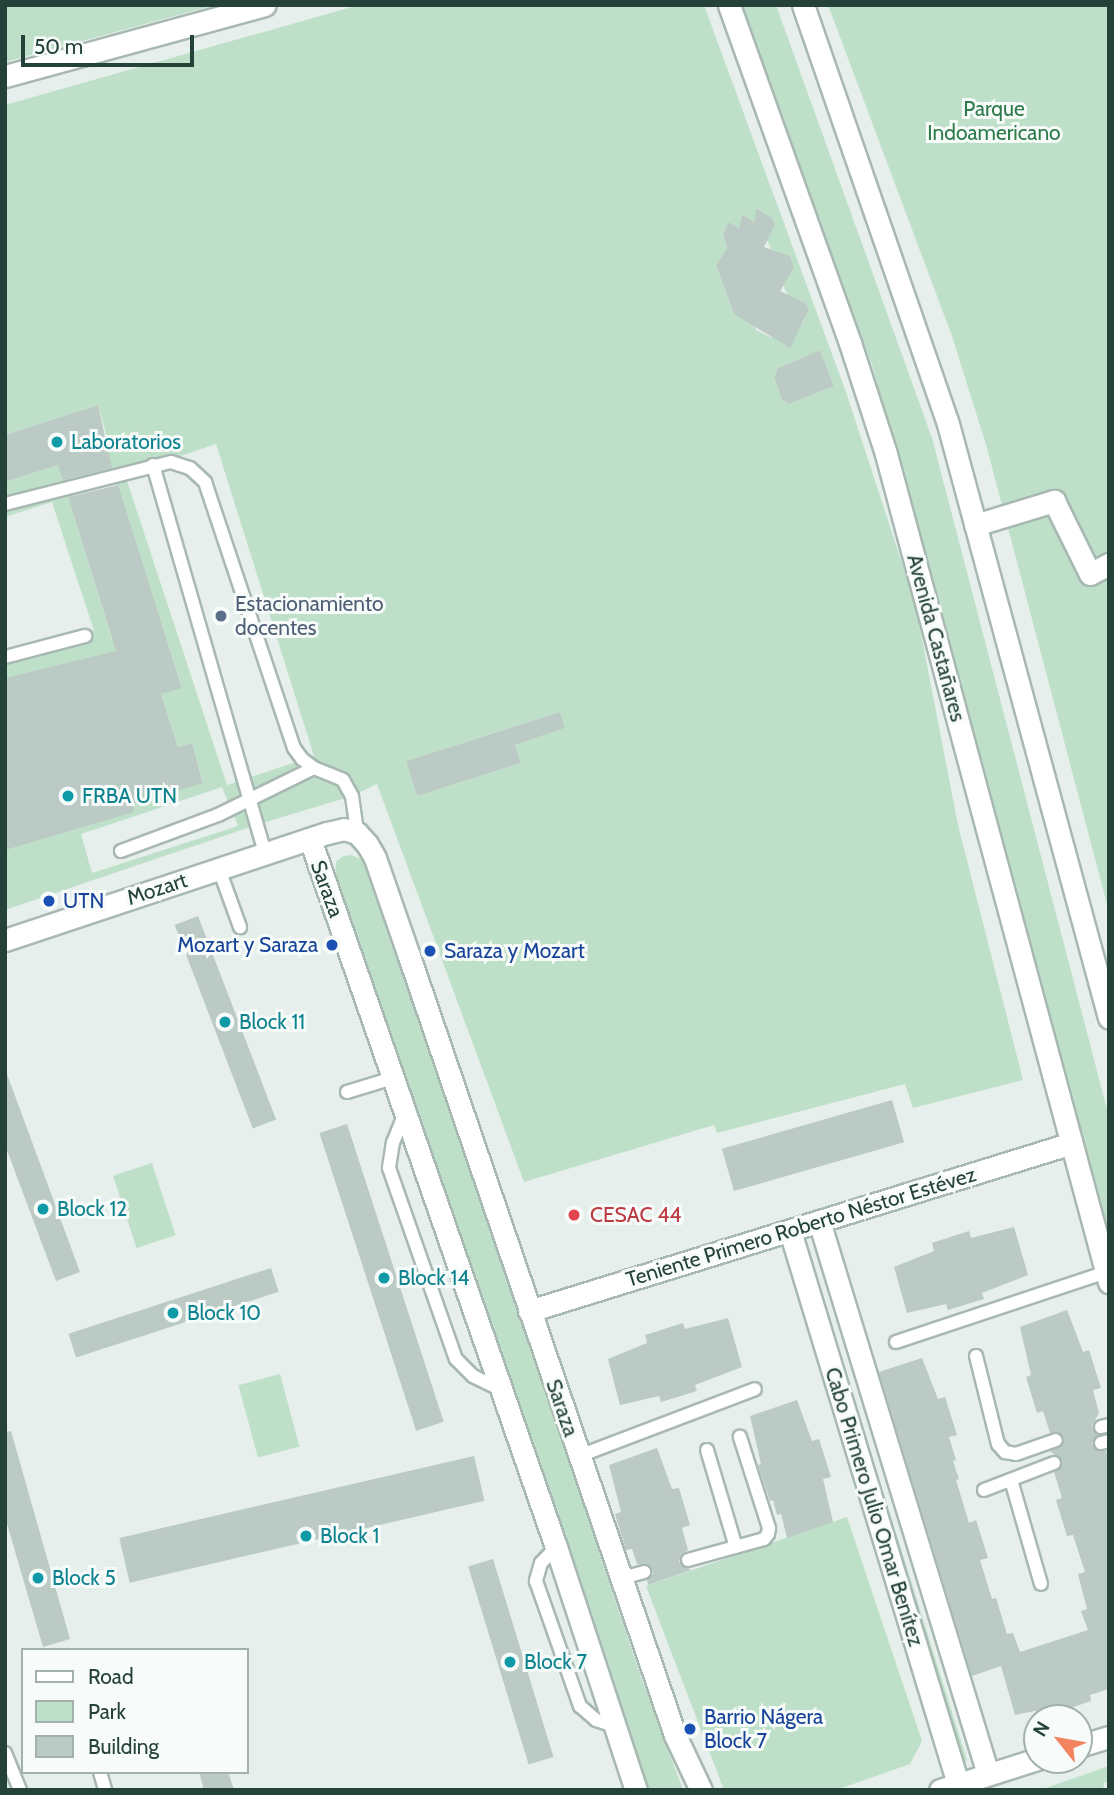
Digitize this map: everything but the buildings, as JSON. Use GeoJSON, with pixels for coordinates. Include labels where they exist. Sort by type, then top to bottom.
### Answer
{"type":"FeatureCollection","features":[{"type":"Feature","properties":{"kind":"street"},"geometry":{"type":"LineString","coordinates":[[5,76],[264,5]]}},
{"type":"Feature","properties":{"kind":"street","name":"Avenida Castañares"},"geometry":{"type":"LineString","coordinates":[[729,5],[850,343],[886,454],[1107,1277]]}},
{"type":"Feature","properties":{"kind":"street"},"geometry":{"type":"LineString","coordinates":[[803,5],[948,424],[1109,1018]]}},
{"type":"Feature","properties":{"kind":"street"},"geometry":{"type":"LineString","coordinates":[[975,525],[1054,501],[1090,574],[1109,564]]}},
{"type":"Feature","properties":{"kind":"street","name":"Saraza"},"geometry":{"type":"LineString","coordinates":[[636,1790],[618,1728],[556,1547],[310,839],[344,829],[357,833],[375,858],[675,1735],[701,1790]]}},
{"type":"Feature","properties":{"kind":"street","name":"Mozart"},"geometry":{"type":"LineString","coordinates":[[5,940],[310,839]]}},
{"type":"Feature","properties":{"kind":"street","name":"Teniente Primero Roberto Néstor Estévez"},"geometry":{"type":"LineString","coordinates":[[529,1311],[1072,1143]]}},
{"type":"Feature","properties":{"kind":"street","name":"Cabo Primero Julio Omar Benítez"},"geometry":{"type":"LineString","coordinates":[[820,1222],[988,1774]]}},
{"type":"Feature","properties":{"kind":"street","name":"Cabo Primero Julio Omar Benítez"},"geometry":{"type":"LineString","coordinates":[[790,1231],[949,1787]]}},
{"type":"Feature","properties":{"kind":"street"},"geometry":{"type":"LineString","coordinates":[[949,1787],[1023,1763]]}},
{"type":"Feature","properties":{"kind":"lane"},"geometry":{"type":"LineString","coordinates":[[5,504],[171,462],[190,468],[205,482],[294,748],[302,760],[314,768],[343,780],[352,796],[357,833]]}},
{"type":"Feature","properties":{"kind":"lane"},"geometry":{"type":"LineString","coordinates":[[153,465],[265,854]]}},
{"type":"Feature","properties":{"kind":"lane"},"geometry":{"type":"LineString","coordinates":[[5,657],[85,636]]}},
{"type":"Feature","properties":{"kind":"lane"},"geometry":{"type":"LineString","coordinates":[[121,851],[248,800],[314,768]]}},
{"type":"Feature","properties":{"kind":"lane"},"geometry":{"type":"LineString","coordinates":[[219,869],[240,927]]}},
{"type":"Feature","properties":{"kind":"lane"},"geometry":{"type":"LineString","coordinates":[[347,1092],[393,1078]]}},
{"type":"Feature","properties":{"kind":"lane"},"geometry":{"type":"LineString","coordinates":[[405,1113],[393,1142],[389,1168],[456,1359],[473,1376],[502,1390]]}},
{"type":"Feature","properties":{"kind":"lane"},"geometry":{"type":"LineString","coordinates":[[896,1342],[1107,1277]]}},
{"type":"Feature","properties":{"kind":"lane"},"geometry":{"type":"LineString","coordinates":[[976,1356],[998,1444],[1005,1452],[1016,1454],[1056,1440]]}},
{"type":"Feature","properties":{"kind":"lane"},"geometry":{"type":"LineString","coordinates":[[579,1456],[755,1389]]}},
{"type":"Feature","properties":{"kind":"lane"},"geometry":{"type":"LineString","coordinates":[[688,1560],[764,1539],[769,1528],[740,1437]]}},
{"type":"Feature","properties":{"kind":"lane"},"geometry":{"type":"LineString","coordinates":[[707,1450],[736,1546]]}},
{"type":"Feature","properties":{"kind":"lane"},"geometry":{"type":"LineString","coordinates":[[984,1490],[1054,1462]]}},
{"type":"Feature","properties":{"kind":"lane"},"geometry":{"type":"LineString","coordinates":[[1011,1480],[1041,1584]]}},
{"type":"Feature","properties":{"kind":"lane"},"geometry":{"type":"LineString","coordinates":[[556,1547],[541,1563],[536,1581],[580,1706],[596,1720],[618,1728]]}},
{"type":"Feature","properties":{"kind":"lane"},"geometry":{"type":"LineString","coordinates":[[622,1578],[643,1572]]}},
{"type":"Feature","properties":{"kind":"lane"},"geometry":{"type":"LineString","coordinates":[[5,1753],[20,1790]]}},
{"type":"Feature","properties":{"kind":"green space"},"geometry":{"type":"Polygon","coordinates":[[[5,5],[215,5],[5,62],[5,5]]]}},
{"type":"Feature","properties":{"kind":"green space"},"geometry":{"type":"Polygon","coordinates":[[[359,5],[704,5],[847,395],[915,603],[958,825],[1023,1080],[913,1108],[905,1084],[717,1133],[714,1125],[524,1182],[377,784],[352,796],[256,825],[5,910],[5,850],[94,657],[5,678],[5,661],[94,631],[52,502],[5,517],[5,482],[110,448],[98,405],[5,435],[5,105],[359,5]],[[758,208],[754,222],[742,214],[739,228],[729,222],[723,234],[727,248],[716,265],[734,314],[753,323],[756,330],[772,338],[778,327],[789,323],[801,327],[809,310],[806,303],[788,295],[783,285],[794,268],[789,256],[771,249],[767,240],[775,225],[772,218],[758,208]],[[820,350],[778,368],[774,377],[782,400],[789,404],[834,386],[820,350]],[[216,444],[125,475],[227,785],[314,756],[216,444]],[[116,481],[68,497],[112,639],[127,646],[115,650],[150,799],[203,782],[192,743],[178,747],[161,694],[182,687],[116,481]],[[560,712],[406,761],[417,796],[521,763],[515,745],[565,728],[560,712]],[[222,787],[81,834],[92,873],[238,826],[222,787]]]}},
{"type":"Feature","properties":{"kind":"green space"},"geometry":{"type":"Polygon","coordinates":[[[739,5],[776,5],[932,438],[1109,1117],[1109,1253],[873,368],[739,5]]]}},
{"type":"Feature","properties":{"kind":"green space","name":"Parque Indoamericano"},"geometry":{"type":"Polygon","coordinates":[[[828,5],[1109,5],[1109,912],[987,448],[952,336],[828,5]]]}},
{"type":"Feature","properties":{"kind":"green space"},"geometry":{"type":"Polygon","coordinates":[[[351,855],[361,859],[369,867],[641,1677],[683,1790],[646,1790],[335,882],[336,862],[343,856],[351,855]]]}},
{"type":"Feature","properties":{"kind":"green space"},"geometry":{"type":"Polygon","coordinates":[[[152,1163],[175,1235],[136,1248],[113,1176],[152,1163]]]}},
{"type":"Feature","properties":{"kind":"green space"},"geometry":{"type":"Polygon","coordinates":[[[803,1246],[807,1248],[967,1760],[965,1763],[962,1762],[803,1246]]]}},
{"type":"Feature","properties":{"kind":"green space"},"geometry":{"type":"Polygon","coordinates":[[[280,1374],[299,1446],[258,1458],[238,1385],[280,1374]]]}},
{"type":"Feature","properties":{"kind":"green space"},"geometry":{"type":"Polygon","coordinates":[[[847,1517],[922,1741],[910,1764],[836,1790],[724,1790],[646,1586],[847,1517]]]}},
{"type":"Feature","properties":{"kind":"green space"},"geometry":{"type":"Polygon","coordinates":[[[1109,1766],[1109,1781],[1104,1783],[1103,1790],[1040,1790],[1093,1774],[1093,1772],[1109,1766]]]}},
{"type":"Feature","properties":{"kind":"place","name":"Laboratorios"},"geometry":{"type":"Point","coordinates":[57,442]}},
{"type":"Feature","properties":{"kind":"place","name":"Estacionamiento docentes"},"geometry":{"type":"Point","coordinates":[221,616]}},
{"type":"Feature","properties":{"kind":"place","name":"FRBA UTN"},"geometry":{"type":"Point","coordinates":[68,796]}},
{"type":"Feature","properties":{"kind":"place","name":"UTN"},"geometry":{"type":"Point","coordinates":[49,901]}},
{"type":"Feature","properties":{"kind":"place","name":"Mozart y Saraza"},"geometry":{"type":"Point","coordinates":[332,945]}},
{"type":"Feature","properties":{"kind":"place","name":"Saraza y Mozart"},"geometry":{"type":"Point","coordinates":[430,951]}},
{"type":"Feature","properties":{"kind":"place","name":"Block 11"},"geometry":{"type":"Point","coordinates":[225,1022]}},
{"type":"Feature","properties":{"kind":"place","name":"Block 12"},"geometry":{"type":"Point","coordinates":[43,1209]}},
{"type":"Feature","properties":{"kind":"place","name":"CESAC 44"},"geometry":{"type":"Point","coordinates":[574,1215]}},
{"type":"Feature","properties":{"kind":"place","name":"Block 14"},"geometry":{"type":"Point","coordinates":[384,1278]}},
{"type":"Feature","properties":{"kind":"place","name":"Block 10"},"geometry":{"type":"Point","coordinates":[173,1313]}},
{"type":"Feature","properties":{"kind":"place","name":"Block 1"},"geometry":{"type":"Point","coordinates":[306,1536]}},
{"type":"Feature","properties":{"kind":"place","name":"Block 5"},"geometry":{"type":"Point","coordinates":[38,1578]}},
{"type":"Feature","properties":{"kind":"place","name":"Block 7"},"geometry":{"type":"Point","coordinates":[510,1662]}},
{"type":"Feature","properties":{"kind":"place","name":"Barrio Nágera Block 7"},"geometry":{"type":"Point","coordinates":[690,1729]}}]}
